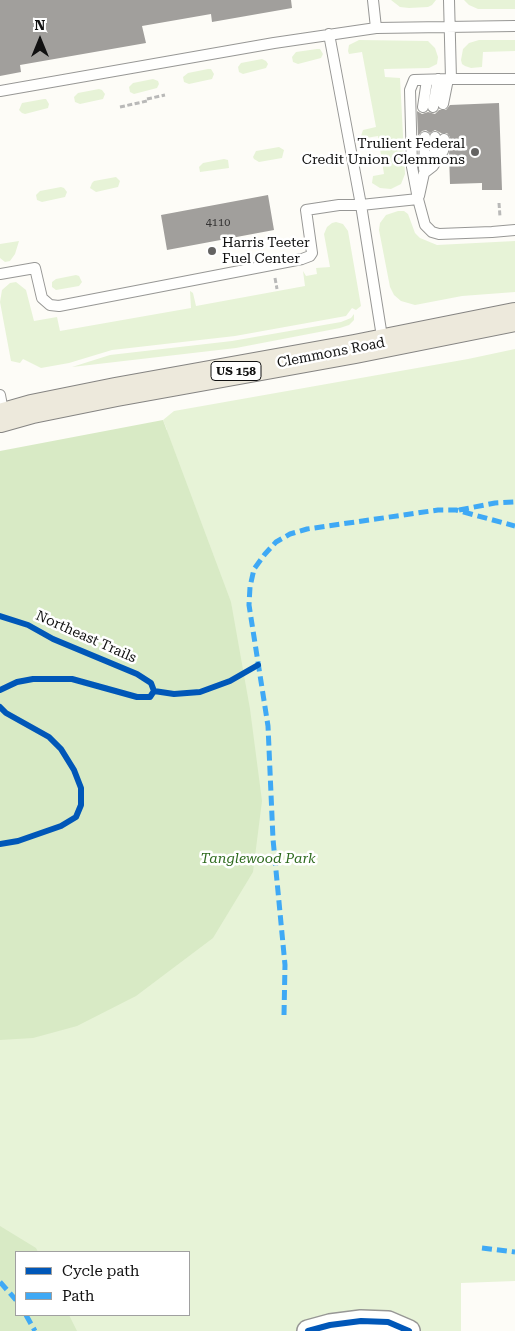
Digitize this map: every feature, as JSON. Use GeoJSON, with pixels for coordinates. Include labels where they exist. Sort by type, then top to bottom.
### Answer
{"type":"FeatureCollection","features":[{"type":"Feature","properties":{"kind":"main road","name":"Clemmons Road"},"geometry":{"type":"LineString","coordinates":[[2,410],[32,409],[383,344],[515,317]]}},
{"type":"Feature","properties":{"kind":"street"},"geometry":{"type":"LineString","coordinates":[[308,1331],[330,1325],[361,1321],[388,1322],[410,1331]]}},
{"type":"Feature","properties":{"kind":"lane"},"geometry":{"type":"LineString","coordinates":[[373,0],[376,28]]}},
{"type":"Feature","properties":{"kind":"lane"},"geometry":{"type":"LineString","coordinates":[[427,80],[433,106],[446,79],[450,28],[449,0]]}},
{"type":"Feature","properties":{"kind":"lane"},"geometry":{"type":"LineString","coordinates":[[0,91],[328,34],[376,28],[515,26]]}},
{"type":"Feature","properties":{"kind":"lane"},"geometry":{"type":"LineString","coordinates":[[328,34],[361,205],[383,344]]}},
{"type":"Feature","properties":{"kind":"lane"},"geometry":{"type":"LineString","coordinates":[[515,79],[414,80],[410,90],[412,167],[424,225],[432,232],[439,234],[515,230]]}},
{"type":"Feature","properties":{"kind":"lane"},"geometry":{"type":"LineString","coordinates":[[418,199],[424,172],[434,138],[443,150],[433,166],[424,172]]}},
{"type":"Feature","properties":{"kind":"lane"},"geometry":{"type":"LineString","coordinates":[[0,274],[35,268],[42,298],[50,305],[59,306],[307,257],[312,253],[306,210],[339,205],[361,205],[418,199]]}},
{"type":"Feature","properties":{"kind":"path"},"geometry":{"type":"LineString","coordinates":[[120,107],[165,95]]}},
{"type":"Feature","properties":{"kind":"green space"},"geometry":{"type":"Polygon","coordinates":[[[391,0],[436,0],[428,7],[409,8],[400,7],[391,0]]]}},
{"type":"Feature","properties":{"kind":"green space"},"geometry":{"type":"Polygon","coordinates":[[[464,0],[515,0],[515,9],[478,9],[469,5],[464,0]]]}},
{"type":"Feature","properties":{"kind":"green space"},"geometry":{"type":"Polygon","coordinates":[[[359,40],[428,41],[435,48],[438,57],[437,64],[429,68],[384,69],[385,77],[400,78],[405,174],[401,184],[391,189],[380,188],[372,183],[373,176],[384,174],[378,136],[366,138],[361,136],[363,130],[376,127],[362,52],[349,54],[348,51],[349,45],[359,40]]]}},
{"type":"Feature","properties":{"kind":"green space"},"geometry":{"type":"Polygon","coordinates":[[[479,40],[515,40],[515,51],[483,52],[482,67],[471,68],[465,66],[461,60],[463,49],[469,43],[479,40]]]}},
{"type":"Feature","properties":{"kind":"green space"},"geometry":{"type":"Polygon","coordinates":[[[320,49],[323,54],[321,58],[298,64],[293,62],[292,57],[296,52],[320,49]]]}},
{"type":"Feature","properties":{"kind":"green space"},"geometry":{"type":"Polygon","coordinates":[[[262,59],[268,64],[266,68],[243,74],[239,72],[238,67],[241,63],[262,59]]]}},
{"type":"Feature","properties":{"kind":"green space"},"geometry":{"type":"Polygon","coordinates":[[[211,69],[214,74],[212,79],[189,84],[184,82],[183,77],[188,73],[211,69]]]}},
{"type":"Feature","properties":{"kind":"green space"},"geometry":{"type":"Polygon","coordinates":[[[153,79],[158,81],[157,88],[134,94],[130,92],[129,87],[133,83],[153,79]]]}},
{"type":"Feature","properties":{"kind":"green space"},"geometry":{"type":"Polygon","coordinates":[[[99,89],[105,94],[103,99],[80,104],[75,102],[74,97],[78,93],[99,89]]]}},
{"type":"Feature","properties":{"kind":"green space"},"geometry":{"type":"Polygon","coordinates":[[[46,99],[49,104],[48,108],[25,114],[19,110],[22,103],[46,99]]]}},
{"type":"Feature","properties":{"kind":"green space"},"geometry":{"type":"Polygon","coordinates":[[[279,147],[284,150],[282,158],[259,162],[253,157],[256,151],[279,147]]]}},
{"type":"Feature","properties":{"kind":"green space"},"geometry":{"type":"Polygon","coordinates":[[[228,160],[229,168],[200,172],[199,167],[203,163],[228,160]]]}},
{"type":"Feature","properties":{"kind":"green space"},"geometry":{"type":"Polygon","coordinates":[[[116,177],[120,181],[118,187],[96,192],[90,188],[94,181],[116,177]]]}},
{"type":"Feature","properties":{"kind":"green space"},"geometry":{"type":"Polygon","coordinates":[[[61,187],[67,192],[65,197],[42,202],[37,200],[36,195],[40,191],[61,187]]]}},
{"type":"Feature","properties":{"kind":"green space"},"geometry":{"type":"Polygon","coordinates":[[[404,211],[408,214],[415,233],[420,238],[437,245],[515,241],[515,292],[462,296],[415,305],[401,301],[394,295],[390,287],[379,230],[380,223],[386,215],[404,211]]]}},
{"type":"Feature","properties":{"kind":"green space"},"geometry":{"type":"Polygon","coordinates":[[[336,222],[343,224],[348,231],[361,306],[356,310],[352,308],[346,316],[235,336],[112,350],[69,363],[41,368],[23,359],[20,363],[11,361],[0,302],[2,290],[10,283],[16,282],[26,290],[34,321],[57,317],[60,331],[191,308],[190,291],[193,293],[196,306],[305,286],[303,271],[306,276],[317,274],[316,268],[330,267],[324,234],[327,227],[336,222]]]}},
{"type":"Feature","properties":{"kind":"green space"},"geometry":{"type":"Polygon","coordinates":[[[19,241],[15,254],[10,261],[5,262],[0,258],[0,244],[19,241]]]}},
{"type":"Feature","properties":{"kind":"green space"},"geometry":{"type":"Polygon","coordinates":[[[79,276],[82,282],[79,286],[56,290],[52,287],[52,282],[56,279],[79,276]]]}},
{"type":"Feature","properties":{"kind":"green space"},"geometry":{"type":"Polygon","coordinates":[[[354,314],[354,320],[349,325],[340,328],[236,348],[72,367],[110,355],[232,341],[341,322],[351,318],[354,314]]]}},
{"type":"Feature","properties":{"kind":"green space","name":"Tanglewood Park"},"geometry":{"type":"Polygon","coordinates":[[[515,349],[515,1281],[461,1283],[461,1331],[0,1331],[0,465],[167,430],[163,420],[174,411],[515,349]]]}},
{"type":"Feature","properties":{"kind":"green space"},"geometry":{"type":"Polygon","coordinates":[[[163,420],[231,602],[250,709],[262,801],[253,872],[213,938],[136,996],[77,1026],[33,1038],[0,1040],[0,451],[163,420]]]}},
{"type":"Feature","properties":{"kind":"green space"},"geometry":{"type":"Polygon","coordinates":[[[0,1226],[36,1248],[38,1251],[15,1251],[15,1316],[70,1316],[77,1331],[0,1331],[0,1226]]]}},
{"type":"Feature","properties":{"kind":"building"},"geometry":{"type":"Polygon","coordinates":[[[0,0],[291,0],[292,8],[212,22],[211,14],[142,26],[146,43],[20,65],[21,72],[0,76],[0,0]]]}},
{"type":"Feature","properties":{"kind":"building","name":"Trulient Federal Credit Union Clemmons"},"geometry":{"type":"Polygon","coordinates":[[[499,103],[502,190],[482,190],[482,183],[450,184],[450,137],[447,133],[435,130],[430,133],[426,130],[422,131],[418,136],[417,111],[422,114],[428,112],[435,114],[439,110],[446,110],[450,105],[499,103]]]}},
{"type":"Feature","properties":{"kind":"building","name":"Harris Teeter Fuel Center"},"geometry":{"type":"Polygon","coordinates":[[[268,195],[274,230],[167,250],[161,215],[268,195]]]}},
{"type":"Feature","properties":{"kind":"marked path"},"geometry":{"type":"LineString","coordinates":[[459,510],[495,503],[515,502]]}},
{"type":"Feature","properties":{"kind":"marked path"},"geometry":{"type":"LineString","coordinates":[[284,1015],[285,965],[273,839],[268,726],[249,605],[254,569],[276,542],[290,534],[307,529],[438,510],[456,510],[515,526]]}},
{"type":"Feature","properties":{"kind":"marked path"},"geometry":{"type":"LineString","coordinates":[[482,1248],[515,1252]]}},
{"type":"Feature","properties":{"kind":"marked path"},"geometry":{"type":"LineString","coordinates":[[0,1282],[15,1299]]}},
{"type":"Feature","properties":{"kind":"marked path"},"geometry":{"type":"LineString","coordinates":[[27,1316],[35,1331]]}},
{"type":"Feature","properties":{"kind":"cycle path","name":"Northeast Trails"},"geometry":{"type":"LineString","coordinates":[[0,616],[28,625],[53,639],[137,674],[151,683],[154,691],[150,697],[137,697],[72,679],[33,679],[17,682],[0,690]]}},
{"type":"Feature","properties":{"kind":"cycle path"},"geometry":{"type":"LineString","coordinates":[[154,691],[174,694],[200,692],[230,681],[258,665]]}},
{"type":"Feature","properties":{"kind":"cycle path"},"geometry":{"type":"LineString","coordinates":[[0,707],[6,713],[49,737],[61,749],[74,770],[81,788],[81,805],[76,817],[61,826],[18,841],[0,844]]}},
{"type":"Feature","properties":{"kind":"cycle path"},"geometry":{"type":"LineString","coordinates":[[308,1331],[330,1325],[361,1321],[388,1322],[409,1331]]}},
{"type":"Feature","properties":{"kind":"place","name":"Trulient Federal Credit Union Clemmons"},"geometry":{"type":"Point","coordinates":[475,152]}},
{"type":"Feature","properties":{"kind":"place","name":"Harris Teeter Fuel Center"},"geometry":{"type":"Point","coordinates":[212,251]}}]}
